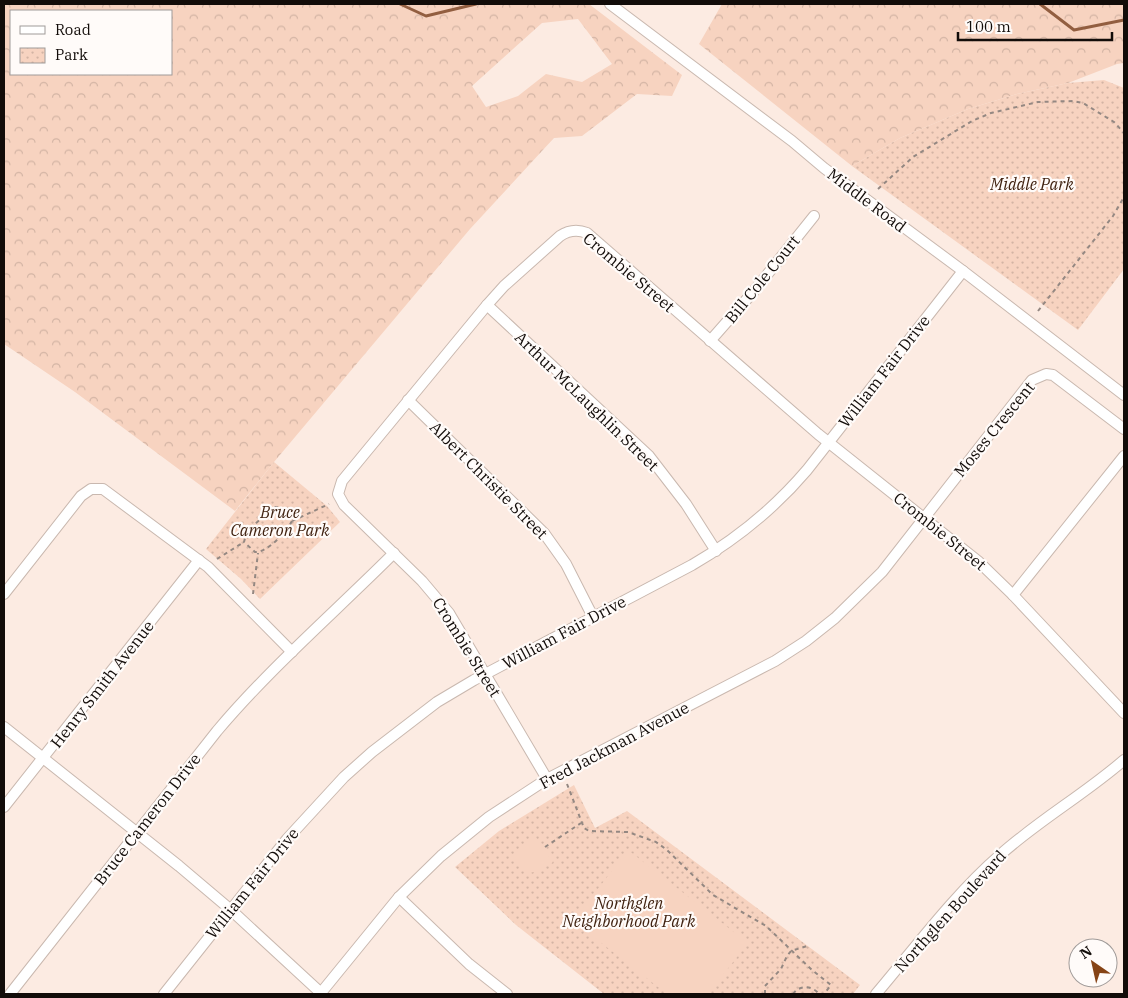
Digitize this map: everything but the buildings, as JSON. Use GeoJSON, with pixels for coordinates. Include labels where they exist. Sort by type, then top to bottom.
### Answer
{"type":"FeatureCollection","features":[{"type":"Feature","properties":{"kind":"street","name":"Middle Road"},"geometry":{"type":"LineString","coordinates":[[610,4],[792,141],[824,168],[963,271],[1124,396]]}},
{"type":"Feature","properties":{"kind":"street","name":"Bill Cole Court"},"geometry":{"type":"LineString","coordinates":[[710,341],[814,216]]}},
{"type":"Feature","properties":{"kind":"street","name":"Crombie Street"},"geometry":{"type":"LineString","coordinates":[[548,779],[463,634],[435,596],[344,505],[338,494],[342,481],[504,286],[566,232],[581,231],[587,233],[828,442],[979,562],[1013,595],[1124,713]]}},
{"type":"Feature","properties":{"kind":"street","name":"William Fair Drive"},"geometry":{"type":"LineString","coordinates":[[164,994],[287,839],[344,777],[402,728],[437,702],[486,673],[716,551],[753,525],[807,470],[963,271]]}},
{"type":"Feature","properties":{"kind":"street","name":"Arthur McLaughlin Street"},"geometry":{"type":"LineString","coordinates":[[487,306],[649,456],[686,504],[716,551]]}},
{"type":"Feature","properties":{"kind":"street","name":"Moses Crescent"},"geometry":{"type":"LineString","coordinates":[[924,518],[1026,386],[1039,376],[1053,375],[1058,378],[1124,429]]}},
{"type":"Feature","properties":{"kind":"street","name":"Albert Christie Street"},"geometry":{"type":"LineString","coordinates":[[408,400],[544,533],[566,564],[593,617]]}},
{"type":"Feature","properties":{"kind":"street"},"geometry":{"type":"LineString","coordinates":[[1013,595],[1124,456]]}},
{"type":"Feature","properties":{"kind":"street"},"geometry":{"type":"LineString","coordinates":[[4,594],[81,496],[91,489],[104,489],[199,560],[226,584],[292,652]]}},
{"type":"Feature","properties":{"kind":"street","name":"Fred Jackman Avenue"},"geometry":{"type":"LineString","coordinates":[[321,994],[399,897],[420,874],[462,838],[516,798],[548,779],[748,675],[806,641],[860,595],[882,572],[924,518]]}},
{"type":"Feature","properties":{"kind":"street","name":"Bruce Cameron Drive"},"geometry":{"type":"LineString","coordinates":[[10,994],[217,731],[266,676],[394,553]]}},
{"type":"Feature","properties":{"kind":"street","name":"Henry Smith Avenue"},"geometry":{"type":"LineString","coordinates":[[4,807],[199,560]]}},
{"type":"Feature","properties":{"kind":"street"},"geometry":{"type":"LineString","coordinates":[[4,727],[180,866],[231,910],[321,994]]}},
{"type":"Feature","properties":{"kind":"street","name":"Northglen Boulevard"},"geometry":{"type":"LineString","coordinates":[[876,994],[931,928],[989,865],[1017,840],[1124,760]]}},
{"type":"Feature","properties":{"kind":"street"},"geometry":{"type":"LineString","coordinates":[[399,897],[469,964],[507,994]]}},
{"type":"Feature","properties":{"kind":"path"},"geometry":{"type":"LineString","coordinates":[[878,189],[912,157],[972,121],[991,113],[1038,102],[1073,101],[1083,104],[1114,122],[1124,133]]}},
{"type":"Feature","properties":{"kind":"path"},"geometry":{"type":"LineString","coordinates":[[1038,311],[1113,216],[1124,197]]}},
{"type":"Feature","properties":{"kind":"path"},"geometry":{"type":"LineString","coordinates":[[258,553],[268,548],[292,521],[329,504]]}},
{"type":"Feature","properties":{"kind":"path"},"geometry":{"type":"LineString","coordinates":[[258,553],[244,542],[247,530],[276,507],[281,509],[292,521]]}},
{"type":"Feature","properties":{"kind":"path"},"geometry":{"type":"LineString","coordinates":[[217,560],[244,542]]}},
{"type":"Feature","properties":{"kind":"path"},"geometry":{"type":"LineString","coordinates":[[253,594],[258,553]]}},
{"type":"Feature","properties":{"kind":"path"},"geometry":{"type":"LineString","coordinates":[[567,784],[581,823],[589,830],[628,832],[656,842],[713,895],[766,926],[791,951],[830,984],[824,994]]}},
{"type":"Feature","properties":{"kind":"path"},"geometry":{"type":"LineString","coordinates":[[546,848],[581,823]]}},
{"type":"Feature","properties":{"kind":"path"},"geometry":{"type":"LineString","coordinates":[[765,994],[765,986],[781,969],[786,956],[791,951],[808,946]]}},
{"type":"Feature","properties":{"kind":"path"},"geometry":{"type":"LineString","coordinates":[[793,994],[796,990],[803,987],[814,989],[819,994]]}},
{"type":"Feature","properties":{"kind":"green space"},"geometry":{"type":"Polygon","coordinates":[[[4,4],[589,4],[682,75],[672,96],[637,94],[582,136],[554,138],[470,229],[235,511],[75,392],[4,344],[4,4]],[[578,19],[542,23],[472,86],[486,107],[518,96],[546,74],[582,82],[612,64],[578,19]]]}},
{"type":"Feature","properties":{"kind":"green space"},"geometry":{"type":"Polygon","coordinates":[[[722,4],[1124,4],[1124,63],[1068,83],[1017,94],[968,109],[900,138],[852,166],[699,44],[722,4]]]}},
{"type":"Feature","properties":{"kind":"green space","name":"Middle Park"},"geometry":{"type":"Polygon","coordinates":[[[1104,80],[1124,88],[1124,269],[1078,330],[852,166],[900,138],[968,109],[1017,94],[1068,83],[1104,80]]]}},
{"type":"Feature","properties":{"kind":"green space","name":"Bruce Cameron Park"},"geometry":{"type":"Polygon","coordinates":[[[274,462],[327,506],[340,522],[260,599],[241,579],[206,549],[274,462]]]}},
{"type":"Feature","properties":{"kind":"green space","name":"Northglen Neighborhood Park"},"geometry":{"type":"Polygon","coordinates":[[[574,785],[595,828],[627,811],[860,985],[853,994],[604,994],[516,925],[455,867],[499,831],[574,785]]]}},
{"type":"Feature","properties":{"kind":"green space"},"geometry":{"type":"Polygon","coordinates":[[[535,836],[553,862],[539,871],[529,873],[521,869],[515,857],[519,848],[535,836]]]}},
{"type":"Feature","properties":{"kind":"green space"},"geometry":{"type":"Polygon","coordinates":[[[628,850],[748,943],[708,994],[667,994],[573,921],[628,850]]]}},
{"type":"Feature","properties":{"kind":"waterway"},"geometry":{"type":"LineString","coordinates":[[400,4],[426,16],[476,4]]}},
{"type":"Feature","properties":{"kind":"waterway"},"geometry":{"type":"LineString","coordinates":[[1040,4],[1074,30],[1124,20]]}}]}
